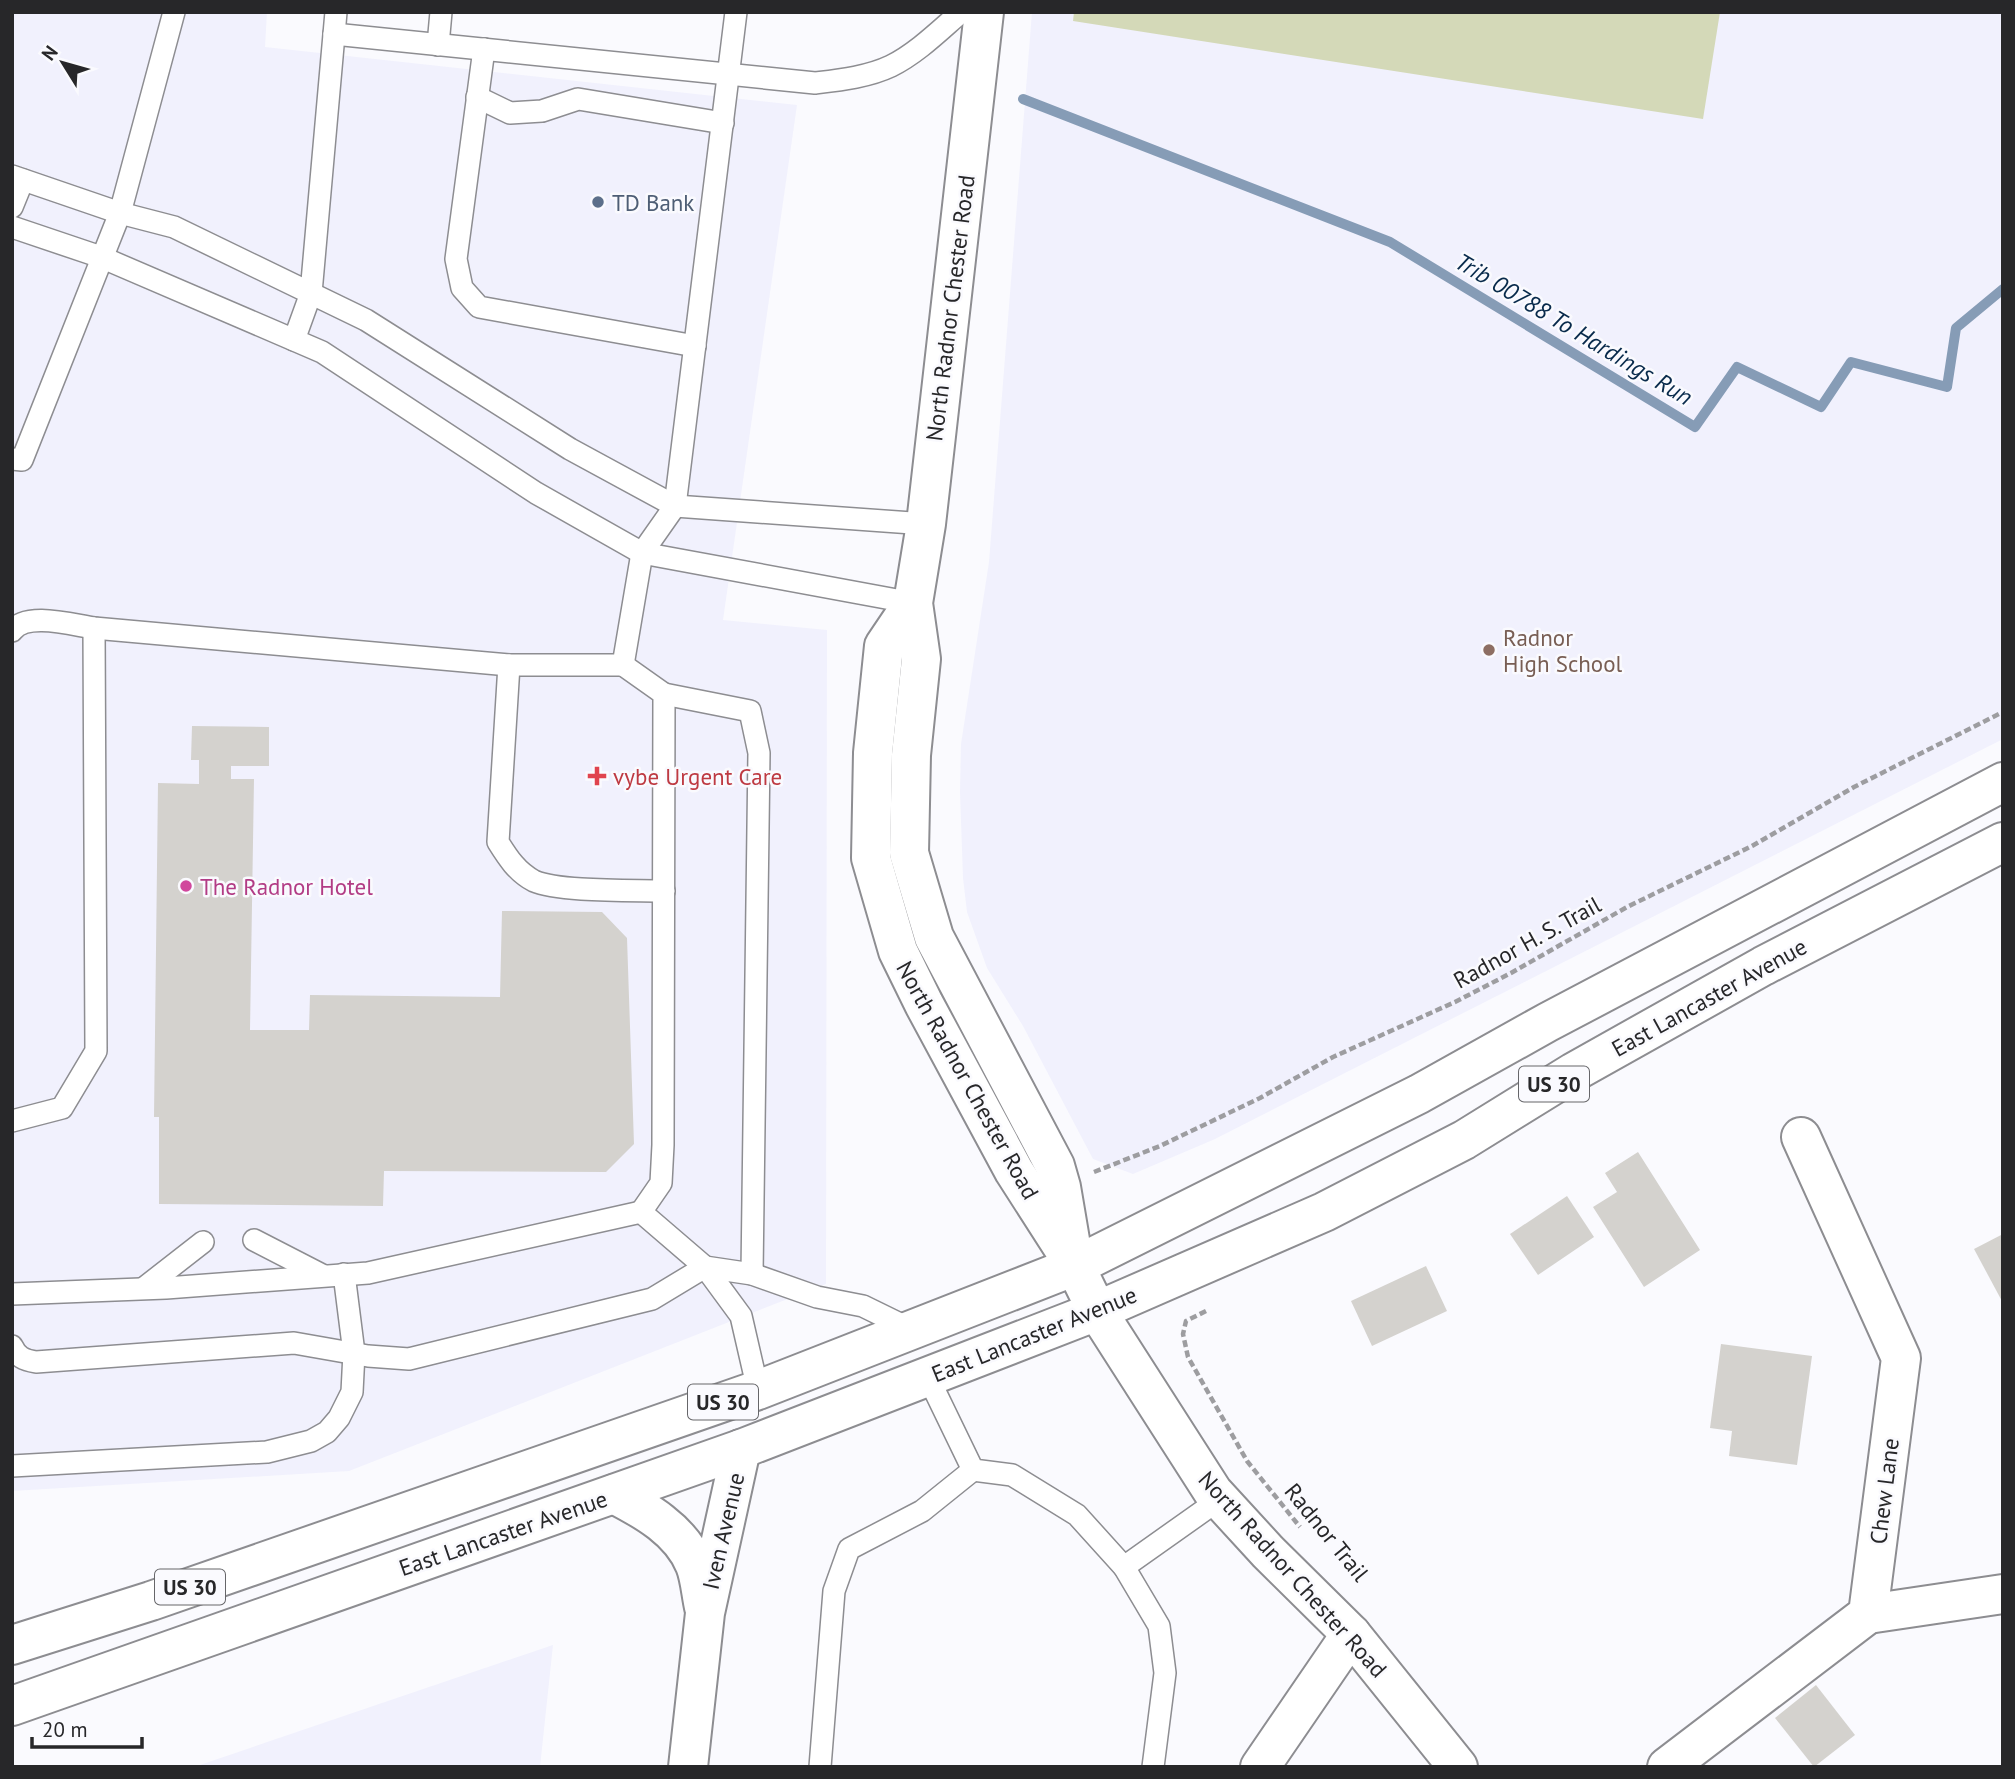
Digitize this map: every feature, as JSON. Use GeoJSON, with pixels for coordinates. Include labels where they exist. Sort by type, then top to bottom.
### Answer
{"type":"FeatureCollection","features":[{"type":"Feature","properties":{"kind":"main road","name":"North Radnor Chester Road"},"geometry":{"type":"LineString","coordinates":[[984,12],[926,524],[913,603],[921,659],[911,755],[909,853],[934,937],[1055,1166],[1075,1266]]}},
{"type":"Feature","properties":{"kind":"main road","name":"North Radnor Chester Road"},"geometry":{"type":"LineString","coordinates":[[913,603],[884,646],[873,754],[871,858],[898,951],[1014,1171],[1075,1266],[1097,1311],[1213,1492],[1268,1552],[1351,1634],[1458,1767]]}},
{"type":"Feature","properties":{"kind":"main road","name":"US 30"},"geometry":{"type":"LineString","coordinates":[[12,1645],[151,1601],[758,1390],[1075,1266],[1419,1094],[1548,1022],[2003,782]]}},
{"type":"Feature","properties":{"kind":"main road","name":"East Lancaster Avenue"},"geometry":{"type":"LineString","coordinates":[[12,1706],[741,1449],[1097,1311],[1324,1212],[1464,1140],[1574,1072],[1763,966],[2003,842]]}},
{"type":"Feature","properties":{"kind":"main road","name":"Chew Lane"},"geometry":{"type":"LineString","coordinates":[[1801,1137],[1901,1358],[1868,1614]]}},
{"type":"Feature","properties":{"kind":"main road","name":"Iven Avenue"},"geometry":{"type":"LineString","coordinates":[[688,1767],[705,1613],[741,1449]]}},
{"type":"Feature","properties":{"kind":"main road","name":"Iven Avenue"},"geometry":{"type":"LineString","coordinates":[[614,1494],[661,1522],[683,1544],[695,1566],[705,1613]]}},
{"type":"Feature","properties":{"kind":"main road"},"geometry":{"type":"LineString","coordinates":[[1667,1767],[1868,1614],[2003,1594]]}},
{"type":"Feature","properties":{"kind":"main road"},"geometry":{"type":"LineString","coordinates":[[1260,1767],[1351,1634]]}},
{"type":"Feature","properties":{"kind":"lane"},"geometry":{"type":"LineString","coordinates":[[12,459],[22,460],[120,213],[174,12]]}},
{"type":"Feature","properties":{"kind":"lane"},"geometry":{"type":"LineString","coordinates":[[294,340],[311,293],[336,12]]}},
{"type":"Feature","properties":{"kind":"lane"},"geometry":{"type":"LineString","coordinates":[[438,44],[442,12]]}},
{"type":"Feature","properties":{"kind":"lane"},"geometry":{"type":"LineString","coordinates":[[623,665],[642,553],[675,506],[736,12]]}},
{"type":"Feature","properties":{"kind":"lane"},"geometry":{"type":"LineString","coordinates":[[334,34],[815,83],[855,77],[890,66],[931,39],[961,12]]}},
{"type":"Feature","properties":{"kind":"lane"},"geometry":{"type":"LineString","coordinates":[[484,49],[456,258],[463,288],[479,307],[695,346]]}},
{"type":"Feature","properties":{"kind":"lane"},"geometry":{"type":"LineString","coordinates":[[477,97],[510,113],[542,111],[578,99],[723,123]]}},
{"type":"Feature","properties":{"kind":"lane"},"geometry":{"type":"LineString","coordinates":[[12,207],[18,178],[120,213],[174,227],[366,320],[570,449],[675,506],[926,524]]}},
{"type":"Feature","properties":{"kind":"lane"},"geometry":{"type":"LineString","coordinates":[[12,227],[101,257],[322,352],[536,494],[642,553],[913,603]]}},
{"type":"Feature","properties":{"kind":"lane"},"geometry":{"type":"LineString","coordinates":[[14,628],[24,621],[37,620],[94,628],[509,664],[623,665],[664,694],[751,711],[759,753],[752,1273]]}},
{"type":"Feature","properties":{"kind":"lane"},"geometry":{"type":"LineString","coordinates":[[12,1121],[62,1108],[96,1051],[94,628]]}},
{"type":"Feature","properties":{"kind":"lane"},"geometry":{"type":"LineString","coordinates":[[509,664],[498,842],[513,866],[535,881],[568,887],[664,891]]}},
{"type":"Feature","properties":{"kind":"lane"},"geometry":{"type":"LineString","coordinates":[[12,1294],[368,1273],[641,1212],[661,1183],[664,694]]}},
{"type":"Feature","properties":{"kind":"lane"},"geometry":{"type":"LineString","coordinates":[[641,1212],[705,1267],[741,1316],[758,1390]]}},
{"type":"Feature","properties":{"kind":"lane"},"geometry":{"type":"LineString","coordinates":[[254,1240],[334,1275]]}},
{"type":"Feature","properties":{"kind":"lane"},"geometry":{"type":"LineString","coordinates":[[144,1288],[203,1242]]}},
{"type":"Feature","properties":{"kind":"lane"},"geometry":{"type":"LineString","coordinates":[[12,1346],[16,1354],[25,1360],[36,1362],[294,1343],[409,1359],[652,1299],[705,1267],[752,1273],[817,1297],[863,1306],[913,1330]]}},
{"type":"Feature","properties":{"kind":"lane"},"geometry":{"type":"LineString","coordinates":[[12,1466],[267,1451],[311,1441],[327,1432],[352,1392],[354,1353],[334,1275]]}},
{"type":"Feature","properties":{"kind":"lane"},"geometry":{"type":"LineString","coordinates":[[928,1377],[973,1470]]}},
{"type":"Feature","properties":{"kind":"lane"},"geometry":{"type":"LineString","coordinates":[[820,1767],[834,1591],[849,1549],[922,1511],[973,1470],[1012,1475],[1077,1515],[1124,1567],[1159,1626],[1165,1673],[1153,1767]]}},
{"type":"Feature","properties":{"kind":"lane"},"geometry":{"type":"LineString","coordinates":[[1124,1567],[1220,1499]]}},
{"type":"Feature","properties":{"kind":"path","name":"Radnor H. S. Trail"},"geometry":{"type":"LineString","coordinates":[[1061,1187],[1160,1146],[1260,1098],[1333,1057],[1511,974],[1627,907],[1752,846],[1854,787],[2003,712]]}},
{"type":"Feature","properties":{"kind":"path","name":"Radnor Trail"},"geometry":{"type":"LineString","coordinates":[[1206,1311],[1186,1321],[1183,1334],[1188,1357],[1247,1461],[1308,1536]]}},
{"type":"Feature","properties":{"kind":"shaded area"},"geometry":{"type":"Polygon","coordinates":[[[12,12],[267,12],[265,47],[797,105],[723,620],[827,630],[826,1284],[349,1471],[12,1491],[12,12]]]}},
{"type":"Feature","properties":{"kind":"shaded area","name":"Radnor High School"},"geometry":{"type":"Polygon","coordinates":[[[1032,12],[2003,12],[2003,739],[1215,1139],[1133,1174],[1093,1159],[1023,1026],[987,968],[967,912],[963,878],[961,744],[989,562],[1032,12]]]}},
{"type":"Feature","properties":{"kind":"shaded area"},"geometry":{"type":"Polygon","coordinates":[[[553,1645],[540,1767],[194,1767],[553,1645]]]}},
{"type":"Feature","properties":{"kind":"green space"},"geometry":{"type":"Polygon","coordinates":[[[1074,12],[1720,12],[1703,119],[1073,21],[1074,12]]]}},
{"type":"Feature","properties":{"kind":"building"},"geometry":{"type":"Polygon","coordinates":[[[192,726],[269,727],[269,766],[231,766],[231,779],[254,779],[250,1030],[309,1030],[310,995],[500,997],[502,911],[602,912],[627,938],[634,1144],[606,1172],[384,1171],[383,1206],[159,1204],[159,1117],[154,1117],[158,783],[199,784],[199,760],[191,760],[192,726]]]}},
{"type":"Feature","properties":{"kind":"building"},"geometry":{"type":"Polygon","coordinates":[[[1638,1152],[1700,1250],[1644,1287],[1593,1207],[1617,1192],[1605,1173],[1638,1152]]]}},
{"type":"Feature","properties":{"kind":"building"},"geometry":{"type":"Polygon","coordinates":[[[1567,1196],[1594,1237],[1538,1275],[1510,1234],[1567,1196]]]}},
{"type":"Feature","properties":{"kind":"building"},"geometry":{"type":"Polygon","coordinates":[[[2003,1234],[2003,1303],[1974,1249],[2003,1234]]]}},
{"type":"Feature","properties":{"kind":"building"},"geometry":{"type":"Polygon","coordinates":[[[1426,1266],[1447,1311],[1372,1346],[1351,1301],[1426,1266]]]}},
{"type":"Feature","properties":{"kind":"building"},"geometry":{"type":"Polygon","coordinates":[[[1721,1344],[1812,1356],[1797,1465],[1729,1456],[1732,1431],[1710,1428],[1721,1344]]]}},
{"type":"Feature","properties":{"kind":"building"},"geometry":{"type":"Polygon","coordinates":[[[1816,1685],[1855,1735],[1814,1767],[1775,1718],[1816,1685]]]}},
{"type":"Feature","properties":{"kind":"waterway","name":"Trib 00788 To Hardings Run"},"geometry":{"type":"LineString","coordinates":[[1023,99],[1390,242],[1695,427],[1737,367],[1821,407],[1851,362],[1947,387],[1956,328],[2003,289]]}},
{"type":"Feature","properties":{"kind":"place","name":"TD Bank"},"geometry":{"type":"Point","coordinates":[598,202]}},
{"type":"Feature","properties":{"kind":"place","name":"Radnor High School"},"geometry":{"type":"Point","coordinates":[1489,650]}},
{"type":"Feature","properties":{"kind":"place","name":"vybe Urgent Care"},"geometry":{"type":"Point","coordinates":[597,776]}},
{"type":"Feature","properties":{"kind":"place","name":"The Radnor Hotel"},"geometry":{"type":"Point","coordinates":[186,886]}}]}
